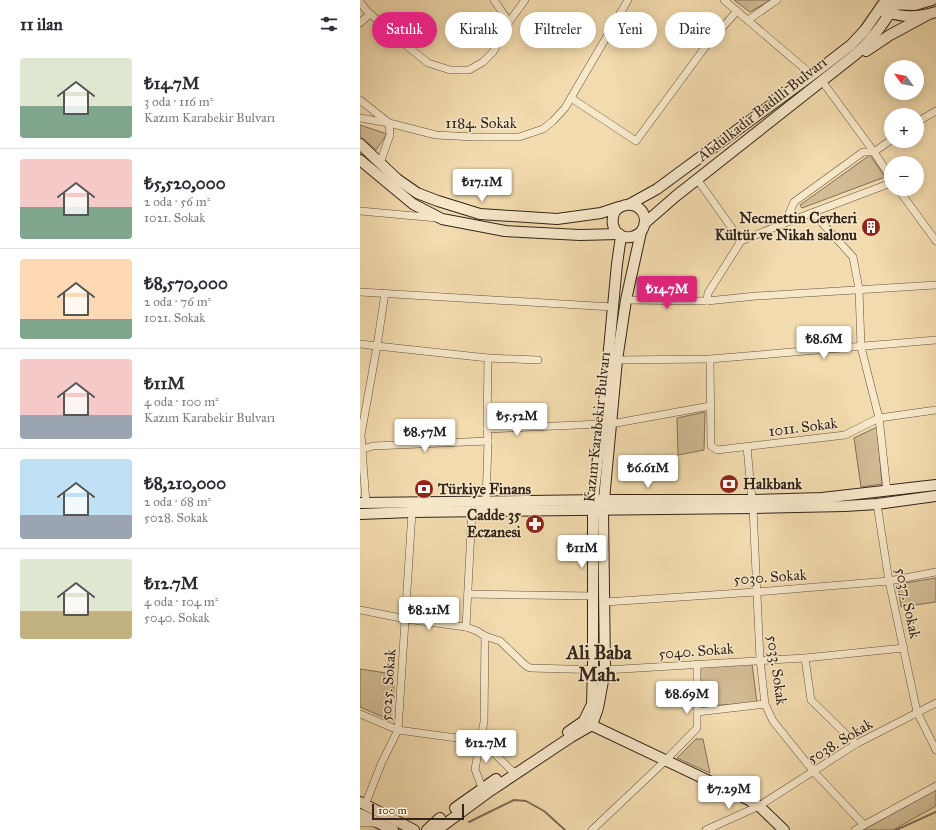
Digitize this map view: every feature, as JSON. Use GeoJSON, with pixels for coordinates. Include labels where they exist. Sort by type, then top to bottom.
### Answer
{"type":"FeatureCollection","features":[{"type":"Feature","properties":{"kind":"main road","name":"Abdülkadir Badilli Bulvarı"},"geometry":{"type":"LineString","coordinates":[[630,204],[657,189],[812,75],[858,38],[881,4],[894,6],[915,5],[925,1]]}},
{"type":"Feature","properties":{"kind":"main road","name":"Abdülkadir Badilli Bulvarı"},"geometry":{"type":"LineString","coordinates":[[894,6],[907,17],[931,13]]}},
{"type":"Feature","properties":{"kind":"main road","name":"Abdülkadir Badilli Bulvarı"},"geometry":{"type":"LineString","coordinates":[[643,227],[676,196],[867,44],[894,6]]}},
{"type":"Feature","properties":{"kind":"main road"},"geometry":{"type":"LineString","coordinates":[[835,70],[890,35],[931,13]]}},
{"type":"Feature","properties":{"kind":"main road"},"geometry":{"type":"LineString","coordinates":[[360,144],[397,178],[417,193],[480,214],[557,219],[601,213],[630,204],[640,208],[645,217],[643,227],[632,237],[620,235],[580,235],[505,231],[442,219],[413,204],[360,160]]}},
{"type":"Feature","properties":{"kind":"main road"},"geometry":{"type":"LineString","coordinates":[[620,207],[613,216],[612,222],[613,228],[620,235]]}},
{"type":"Feature","properties":{"kind":"main road","name":"Kazım Karabekir Bulvarı"},"geometry":{"type":"LineString","coordinates":[[588,723],[598,708],[605,670],[605,602],[600,507],[593,500],[618,360],[626,300],[643,227]]}},
{"type":"Feature","properties":{"kind":"main road","name":"Kazım Karabekir Bulvarı"},"geometry":{"type":"LineString","coordinates":[[588,723],[592,704],[593,596],[607,424],[613,307],[620,235]]}},
{"type":"Feature","properties":{"kind":"main road"},"geometry":{"type":"LineString","coordinates":[[753,504],[936,485]]}},
{"type":"Feature","properties":{"kind":"main road"},"geometry":{"type":"LineString","coordinates":[[360,514],[753,504],[845,506],[877,504],[936,496]]}},
{"type":"Feature","properties":{"kind":"main road"},"geometry":{"type":"LineString","coordinates":[[363,503],[593,500]]}},
{"type":"Feature","properties":{"kind":"main road"},"geometry":{"type":"LineString","coordinates":[[442,828],[513,772],[588,723],[759,806],[784,830]]}},
{"type":"Feature","properties":{"kind":"main road"},"geometry":{"type":"LineString","coordinates":[[427,830],[440,818],[482,788],[513,772]]}},
{"type":"Feature","properties":{"kind":"main road"},"geometry":{"type":"LineString","coordinates":[[362,803],[414,830]]}},
{"type":"Feature","properties":{"kind":"main road"},"geometry":{"type":"LineString","coordinates":[[360,814],[393,830]]}},
{"type":"Feature","properties":{"kind":"street"},"geometry":{"type":"LineString","coordinates":[[494,0],[502,12]]}},
{"type":"Feature","properties":{"kind":"street"},"geometry":{"type":"LineString","coordinates":[[512,18],[525,0]]}},
{"type":"Feature","properties":{"kind":"street","name":"1184. Sokak"},"geometry":{"type":"LineString","coordinates":[[360,118],[389,123],[436,135],[519,137],[532,134],[543,129],[553,121],[571,98],[628,0]]}},
{"type":"Feature","properties":{"kind":"street"},"geometry":{"type":"LineString","coordinates":[[724,0],[812,75]]}},
{"type":"Feature","properties":{"kind":"street"},"geometry":{"type":"LineString","coordinates":[[748,20],[777,0]]}},
{"type":"Feature","properties":{"kind":"street"},"geometry":{"type":"LineString","coordinates":[[360,2],[370,14],[428,63],[450,70],[469,70],[483,62],[495,48]]}},
{"type":"Feature","properties":{"kind":"street"},"geometry":{"type":"LineString","coordinates":[[571,98],[636,141],[706,46],[737,11]]}},
{"type":"Feature","properties":{"kind":"street"},"geometry":{"type":"LineString","coordinates":[[360,24],[370,14]]}},
{"type":"Feature","properties":{"kind":"street"},"geometry":{"type":"LineString","coordinates":[[822,81],[884,167]]}},
{"type":"Feature","properties":{"kind":"street"},"geometry":{"type":"LineString","coordinates":[[360,100],[389,123],[390,135],[380,163]]}},
{"type":"Feature","properties":{"kind":"street"},"geometry":{"type":"LineString","coordinates":[[924,118],[936,110]]}},
{"type":"Feature","properties":{"kind":"street"},"geometry":{"type":"LineString","coordinates":[[785,223],[794,202],[862,152],[874,152],[884,145]]}},
{"type":"Feature","properties":{"kind":"street"},"geometry":{"type":"LineString","coordinates":[[697,179],[741,241]]}},
{"type":"Feature","properties":{"kind":"street"},"geometry":{"type":"LineString","coordinates":[[707,301],[708,293],[741,241],[884,187]]}},
{"type":"Feature","properties":{"kind":"street"},"geometry":{"type":"LineString","coordinates":[[903,196],[936,241]]}},
{"type":"Feature","properties":{"kind":"street"},"geometry":{"type":"LineString","coordinates":[[360,211],[442,219]]}},
{"type":"Feature","properties":{"kind":"street"},"geometry":{"type":"LineString","coordinates":[[813,213],[853,257],[859,289],[861,347],[879,418],[887,491]]}},
{"type":"Feature","properties":{"kind":"street"},"geometry":{"type":"LineString","coordinates":[[626,300],[707,301],[859,289],[936,285]]}},
{"type":"Feature","properties":{"kind":"street"},"geometry":{"type":"LineString","coordinates":[[360,292],[613,307]]}},
{"type":"Feature","properties":{"kind":"street"},"geometry":{"type":"LineString","coordinates":[[363,503],[361,435],[385,294]]}},
{"type":"Feature","properties":{"kind":"street"},"geometry":{"type":"LineString","coordinates":[[618,360],[710,359],[936,340]]}},
{"type":"Feature","properties":{"kind":"street"},"geometry":{"type":"LineString","coordinates":[[360,344],[488,358],[538,360]]}},
{"type":"Feature","properties":{"kind":"street"},"geometry":{"type":"LineString","coordinates":[[486,502],[488,358]]}},
{"type":"Feature","properties":{"kind":"street"},"geometry":{"type":"LineString","coordinates":[[487,428],[607,424],[710,406],[710,359]]}},
{"type":"Feature","properties":{"kind":"street","name":"1011. Sokak"},"geometry":{"type":"LineString","coordinates":[[710,406],[711,446],[717,450],[845,435],[879,418],[936,410]]}},
{"type":"Feature","properties":{"kind":"street"},"geometry":{"type":"LineString","coordinates":[[361,449],[373,446],[488,441]]}},
{"type":"Feature","properties":{"kind":"street","name":"5033. Sokak"},"geometry":{"type":"LineString","coordinates":[[747,447],[753,504],[760,659],[765,704],[773,721],[814,772],[864,825]]}},
{"type":"Feature","properties":{"kind":"street","name":"5037. Sokak"},"geometry":{"type":"LineString","coordinates":[[877,504],[888,581],[918,712],[936,750]]}},
{"type":"Feature","properties":{"kind":"street"},"geometry":{"type":"LineString","coordinates":[[466,627],[472,511]]}},
{"type":"Feature","properties":{"kind":"street","name":"5025. Sokak"},"geometry":{"type":"LineString","coordinates":[[362,803],[398,730],[412,512]]}},
{"type":"Feature","properties":{"kind":"street","name":"5030. Sokak"},"geometry":{"type":"LineString","coordinates":[[605,602],[756,592],[888,581],[936,572]]}},
{"type":"Feature","properties":{"kind":"street"},"geometry":{"type":"LineString","coordinates":[[468,594],[593,596]]}},
{"type":"Feature","properties":{"kind":"street"},"geometry":{"type":"LineString","coordinates":[[360,610],[406,619],[466,627],[485,636],[484,722],[479,741],[475,769],[482,788]]}},
{"type":"Feature","properties":{"kind":"street","name":"5040. Sokak"},"geometry":{"type":"LineString","coordinates":[[485,636],[500,641],[530,668],[605,670],[760,659],[806,658],[904,648]]}},
{"type":"Feature","properties":{"kind":"street"},"geometry":{"type":"LineString","coordinates":[[806,658],[811,700],[856,744]]}},
{"type":"Feature","properties":{"kind":"street"},"geometry":{"type":"LineString","coordinates":[[592,830],[666,760],[697,728],[697,664]]}},
{"type":"Feature","properties":{"kind":"street","name":"5038. Sokak"},"geometry":{"type":"LineString","coordinates":[[706,830],[759,806],[856,744],[936,703]]}},
{"type":"Feature","properties":{"kind":"street"},"geometry":{"type":"LineString","coordinates":[[697,712],[765,704]]}},
{"type":"Feature","properties":{"kind":"street"},"geometry":{"type":"LineString","coordinates":[[360,714],[398,730],[479,741],[491,750],[513,772]]}},
{"type":"Feature","properties":{"kind":"street"},"geometry":{"type":"LineString","coordinates":[[856,830],[936,786]]}},
{"type":"Feature","properties":{"kind":"street"},"geometry":{"type":"LineString","coordinates":[[360,823],[378,823]]}},
{"type":"Feature","properties":{"kind":"shaded area"},"geometry":{"type":"Polygon","coordinates":[[[734,0],[771,0],[750,12],[734,0]]]}},
{"type":"Feature","properties":{"kind":"shaded area"},"geometry":{"type":"Polygon","coordinates":[[[360,125],[387,134],[376,150],[360,136],[360,125]]]}},
{"type":"Feature","properties":{"kind":"shaded area"},"geometry":{"type":"Polygon","coordinates":[[[870,155],[884,176],[884,177],[802,208],[800,205],[870,155]]]}},
{"type":"Feature","properties":{"kind":"shaded area"},"geometry":{"type":"Polygon","coordinates":[[[705,412],[704,450],[678,455],[677,418],[705,412]]]}},
{"type":"Feature","properties":{"kind":"shaded area"},"geometry":{"type":"Polygon","coordinates":[[[877,427],[882,484],[861,487],[854,438],[877,427]]]}},
{"type":"Feature","properties":{"kind":"shaded area"},"geometry":{"type":"Polygon","coordinates":[[[936,578],[936,602],[901,607],[898,584],[936,578]]]}},
{"type":"Feature","properties":{"kind":"shaded area"},"geometry":{"type":"Polygon","coordinates":[[[752,664],[757,703],[702,706],[700,666],[752,664]]]}},
{"type":"Feature","properties":{"kind":"shaded area"},"geometry":{"type":"Polygon","coordinates":[[[360,669],[393,674],[394,690],[390,720],[360,707],[360,669]]]}},
{"type":"Feature","properties":{"kind":"shaded area"},"geometry":{"type":"Polygon","coordinates":[[[696,739],[703,739],[710,773],[677,758],[696,739]]]}},
{"type":"Feature","properties":{"kind":"shaded area"},"geometry":{"type":"Polygon","coordinates":[[[936,790],[936,806],[893,830],[863,830],[936,790]]]}},
{"type":"Feature","properties":{"kind":"waterway"},"geometry":{"type":"LineString","coordinates":[[469,822],[514,800],[526,801],[544,811],[565,830]]}},
{"type":"Feature","properties":{"kind":"waterway"},"geometry":{"type":"LineString","coordinates":[[896,830],[936,812]]}},
{"type":"Feature","properties":{"kind":"place","name":"Necmettin Cevheri Kültür ve Nikah salonu"},"geometry":{"type":"Point","coordinates":[871,227]}},
{"type":"Feature","properties":{"kind":"place","name":"Halkbank"},"geometry":{"type":"Point","coordinates":[729,484]}},
{"type":"Feature","properties":{"kind":"place","name":"Türkiye Finans"},"geometry":{"type":"Point","coordinates":[424,489]}},
{"type":"Feature","properties":{"kind":"place","name":"Cadde 35 Eczanesi"},"geometry":{"type":"Point","coordinates":[535,524]}},
{"type":"Feature","properties":{"kind":"district","name":"Ali Baba Mah."},"geometry":{"type":"Point","coordinates":[599,663]}}]}
